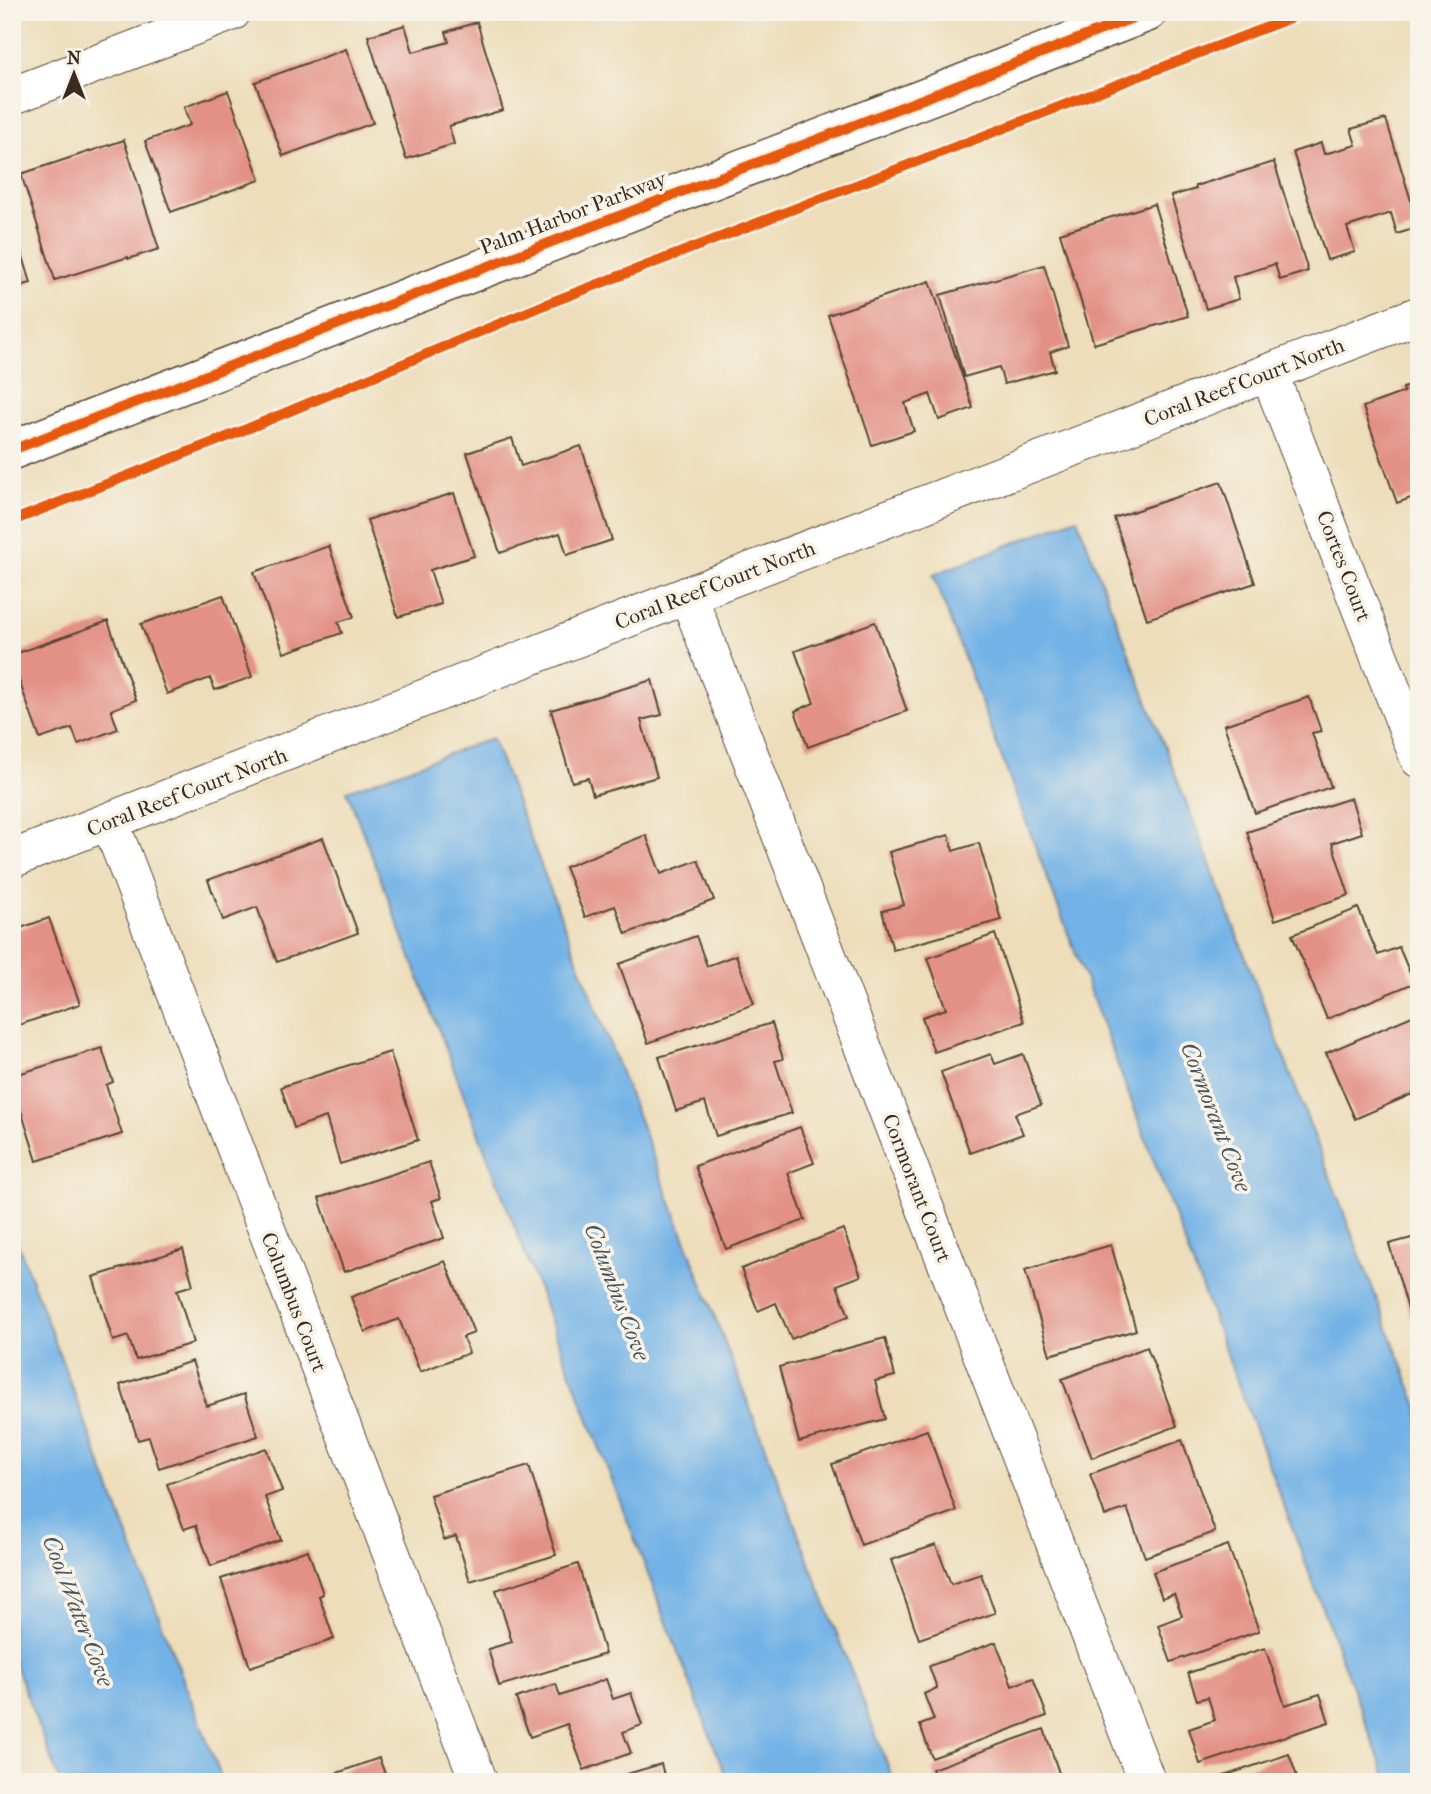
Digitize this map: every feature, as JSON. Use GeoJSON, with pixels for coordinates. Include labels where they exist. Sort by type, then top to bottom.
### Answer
{"type":"FeatureCollection","features":[{"type":"Feature","properties":{"kind":"street"},"geometry":{"type":"LineString","coordinates":[[12,96],[232,12]]}},
{"type":"Feature","properties":{"kind":"street","name":"Palm Harbor Parkway"},"geometry":{"type":"LineString","coordinates":[[12,450],[1148,12]]}},
{"type":"Feature","properties":{"kind":"street","name":"Coral Reef Court North"},"geometry":{"type":"LineString","coordinates":[[12,859],[688,595],[1419,315]]}},
{"type":"Feature","properties":{"kind":"street","name":"Cortes Court"},"geometry":{"type":"LineString","coordinates":[[1269,373],[1419,759]]}},
{"type":"Feature","properties":{"kind":"street","name":"Cormorant Court"},"geometry":{"type":"LineString","coordinates":[[688,595],[1147,1782]]}},
{"type":"Feature","properties":{"kind":"street","name":"Columbus Court"},"geometry":{"type":"LineString","coordinates":[[110,822],[479,1782]]}},
{"type":"Feature","properties":{"kind":"water","name":"Cormorant Cove"},"geometry":{"type":"Polygon","coordinates":[[[1077,518],[1419,1409],[1419,1782],[1388,1782],[933,575],[1077,518]]]}},
{"type":"Feature","properties":{"kind":"water","name":"Columbus Cove"},"geometry":{"type":"Polygon","coordinates":[[[492,738],[894,1782],[728,1782],[347,791],[492,738]]]}},
{"type":"Feature","properties":{"kind":"water","name":"Cool Water Cove"},"geometry":{"type":"Polygon","coordinates":[[[12,1228],[223,1782],[60,1782],[12,1657],[12,1228]]]}},
{"type":"Feature","properties":{"kind":"building"},"geometry":{"type":"Polygon","coordinates":[[[477,22],[503,110],[449,126],[454,144],[406,159],[368,36],[405,25],[413,52],[449,42],[446,32],[477,22]]]}},
{"type":"Feature","properties":{"kind":"building"},"geometry":{"type":"Polygon","coordinates":[[[346,49],[373,123],[283,156],[255,82],[346,49]]]}},
{"type":"Feature","properties":{"kind":"building"},"geometry":{"type":"Polygon","coordinates":[[[228,91],[260,180],[171,212],[145,141],[190,125],[184,107],[228,91]]]}},
{"type":"Feature","properties":{"kind":"building"},"geometry":{"type":"Polygon","coordinates":[[[1386,119],[1419,227],[1397,234],[1391,213],[1347,227],[1355,252],[1327,260],[1293,152],[1321,143],[1324,154],[1356,145],[1351,129],[1386,119]]]}},
{"type":"Feature","properties":{"kind":"building"},"geometry":{"type":"Polygon","coordinates":[[[124,140],[159,249],[55,280],[21,174],[124,140]]]}},
{"type":"Feature","properties":{"kind":"building"},"geometry":{"type":"Polygon","coordinates":[[[1274,162],[1308,271],[1280,280],[1275,264],[1233,277],[1239,299],[1206,309],[1171,196],[1274,162]]]}},
{"type":"Feature","properties":{"kind":"building"},"geometry":{"type":"Polygon","coordinates":[[[1154,204],[1188,316],[1094,344],[1060,233],[1154,204]]]}},
{"type":"Feature","properties":{"kind":"building"},"geometry":{"type":"Polygon","coordinates":[[[12,224],[31,283],[12,288],[12,224]]]}},
{"type":"Feature","properties":{"kind":"building"},"geometry":{"type":"Polygon","coordinates":[[[1044,265],[1068,346],[1050,352],[1055,370],[1004,384],[999,367],[964,377],[940,295],[1044,265]]]}},
{"type":"Feature","properties":{"kind":"building"},"geometry":{"type":"Polygon","coordinates":[[[930,281],[973,408],[939,420],[930,394],[905,403],[914,431],[872,445],[828,315],[930,281]]]}},
{"type":"Feature","properties":{"kind":"building"},"geometry":{"type":"Polygon","coordinates":[[[1419,383],[1419,495],[1397,503],[1363,407],[1404,392],[1403,388],[1419,383]]]}},
{"type":"Feature","properties":{"kind":"building"},"geometry":{"type":"Polygon","coordinates":[[[512,438],[521,466],[581,446],[612,540],[567,555],[560,533],[500,553],[467,453],[512,438]]]}},
{"type":"Feature","properties":{"kind":"building"},"geometry":{"type":"Polygon","coordinates":[[[1221,482],[1255,583],[1147,619],[1114,518],[1221,482]]]}},
{"type":"Feature","properties":{"kind":"building"},"geometry":{"type":"Polygon","coordinates":[[[454,493],[474,556],[430,570],[441,604],[398,617],[367,520],[454,493]]]}},
{"type":"Feature","properties":{"kind":"building"},"geometry":{"type":"Polygon","coordinates":[[[329,546],[354,617],[338,622],[342,633],[284,653],[254,572],[329,546]]]}},
{"type":"Feature","properties":{"kind":"building"},"geometry":{"type":"Polygon","coordinates":[[[223,595],[252,677],[215,690],[210,678],[167,694],[141,624],[223,595]]]}},
{"type":"Feature","properties":{"kind":"building"},"geometry":{"type":"Polygon","coordinates":[[[108,621],[136,700],[111,710],[118,729],[78,744],[72,728],[40,739],[12,655],[108,621]]]}},
{"type":"Feature","properties":{"kind":"building"},"geometry":{"type":"Polygon","coordinates":[[[875,622],[907,711],[808,747],[795,711],[814,703],[795,651],[875,622]]]}},
{"type":"Feature","properties":{"kind":"building"},"geometry":{"type":"Polygon","coordinates":[[[652,680],[662,715],[641,720],[657,777],[593,795],[588,778],[572,782],[551,710],[652,680]]]}},
{"type":"Feature","properties":{"kind":"building"},"geometry":{"type":"Polygon","coordinates":[[[1309,697],[1321,731],[1312,733],[1331,787],[1255,813],[1224,725],[1309,697]]]}},
{"type":"Feature","properties":{"kind":"building"},"geometry":{"type":"Polygon","coordinates":[[[1351,798],[1362,833],[1332,843],[1349,895],[1275,920],[1247,832],[1351,798]]]}},
{"type":"Feature","properties":{"kind":"building"},"geometry":{"type":"Polygon","coordinates":[[[646,835],[661,874],[698,860],[714,900],[626,934],[615,906],[585,917],[565,867],[646,835]]]}},
{"type":"Feature","properties":{"kind":"building"},"geometry":{"type":"Polygon","coordinates":[[[949,835],[953,851],[979,843],[1001,920],[893,950],[882,911],[904,905],[889,852],[949,835]]]}},
{"type":"Feature","properties":{"kind":"building"},"geometry":{"type":"Polygon","coordinates":[[[323,838],[358,933],[277,962],[257,907],[223,920],[208,880],[323,838]]]}},
{"type":"Feature","properties":{"kind":"building"},"geometry":{"type":"Polygon","coordinates":[[[1358,908],[1378,955],[1399,947],[1414,983],[1327,1019],[1292,935],[1358,908]]]}},
{"type":"Feature","properties":{"kind":"building"},"geometry":{"type":"Polygon","coordinates":[[[49,918],[80,1004],[13,1027],[12,931],[49,918]]]}},
{"type":"Feature","properties":{"kind":"building"},"geometry":{"type":"Polygon","coordinates":[[[995,934],[1024,1022],[934,1052],[922,1017],[946,1009],[928,958],[995,934]]]}},
{"type":"Feature","properties":{"kind":"building"},"geometry":{"type":"Polygon","coordinates":[[[696,936],[707,966],[736,955],[754,1004],[648,1043],[619,964],[696,936]]]}},
{"type":"Feature","properties":{"kind":"building"},"geometry":{"type":"Polygon","coordinates":[[[1419,1013],[1419,1091],[1355,1119],[1326,1053],[1419,1013]]]}},
{"type":"Feature","properties":{"kind":"building"},"geometry":{"type":"Polygon","coordinates":[[[772,1023],[783,1059],[775,1061],[792,1113],[716,1136],[705,1102],[676,1111],[659,1057],[772,1023]]]}},
{"type":"Feature","properties":{"kind":"building"},"geometry":{"type":"Polygon","coordinates":[[[102,1048],[113,1082],[106,1085],[122,1134],[37,1161],[12,1076],[102,1048]]]}},
{"type":"Feature","properties":{"kind":"building"},"geometry":{"type":"Polygon","coordinates":[[[390,1052],[418,1140],[340,1164],[326,1117],[294,1128],[281,1087],[390,1052]]]}},
{"type":"Feature","properties":{"kind":"building"},"geometry":{"type":"Polygon","coordinates":[[[991,1054],[995,1064],[1023,1054],[1041,1105],[1015,1114],[1023,1134],[970,1153],[941,1072],[991,1054]]]}},
{"type":"Feature","properties":{"kind":"building"},"geometry":{"type":"Polygon","coordinates":[[[800,1127],[814,1163],[788,1173],[805,1220],[726,1249],[695,1166],[800,1127]]]}},
{"type":"Feature","properties":{"kind":"building"},"geometry":{"type":"Polygon","coordinates":[[[429,1162],[441,1198],[432,1201],[444,1238],[344,1272],[319,1198],[429,1162]]]}},
{"type":"Feature","properties":{"kind":"building"},"geometry":{"type":"Polygon","coordinates":[[[843,1229],[861,1276],[837,1285],[849,1316],[791,1339],[776,1303],[758,1311],[741,1269],[843,1229]]]}},
{"type":"Feature","properties":{"kind":"building"},"geometry":{"type":"Polygon","coordinates":[[[1419,1236],[1419,1328],[1414,1329],[1389,1244],[1419,1236]]]}},
{"type":"Feature","properties":{"kind":"building"},"geometry":{"type":"Polygon","coordinates":[[[1111,1245],[1136,1330],[1050,1355],[1025,1270],[1111,1245]]]}},
{"type":"Feature","properties":{"kind":"building"},"geometry":{"type":"Polygon","coordinates":[[[183,1249],[193,1285],[177,1290],[193,1343],[136,1360],[128,1336],[113,1341],[93,1277],[183,1249]]]}},
{"type":"Feature","properties":{"kind":"building"},"geometry":{"type":"Polygon","coordinates":[[[445,1261],[474,1333],[463,1337],[469,1353],[420,1372],[399,1319],[365,1332],[351,1297],[445,1261]]]}},
{"type":"Feature","properties":{"kind":"building"},"geometry":{"type":"Polygon","coordinates":[[[885,1338],[895,1376],[875,1381],[885,1419],[799,1442],[779,1367],[885,1338]]]}},
{"type":"Feature","properties":{"kind":"building"},"geometry":{"type":"Polygon","coordinates":[[[1147,1347],[1177,1426],[1092,1458],[1062,1379],[1147,1347]]]}},
{"type":"Feature","properties":{"kind":"building"},"geometry":{"type":"Polygon","coordinates":[[[192,1361],[207,1406],[244,1394],[258,1436],[159,1468],[149,1437],[138,1440],[120,1385],[192,1361]]]}},
{"type":"Feature","properties":{"kind":"building"},"geometry":{"type":"Polygon","coordinates":[[[927,1430],[956,1511],[861,1545],[832,1464],[927,1430]]]}},
{"type":"Feature","properties":{"kind":"building"},"geometry":{"type":"Polygon","coordinates":[[[1182,1440],[1215,1532],[1145,1557],[1127,1508],[1105,1516],[1090,1474],[1182,1440]]]}},
{"type":"Feature","properties":{"kind":"building"},"geometry":{"type":"Polygon","coordinates":[[[266,1448],[282,1491],[265,1497],[281,1540],[211,1566],[196,1525],[184,1529],[167,1484],[266,1448]]]}},
{"type":"Feature","properties":{"kind":"building"},"geometry":{"type":"Polygon","coordinates":[[[529,1465],[556,1555],[470,1581],[456,1536],[444,1540],[430,1495],[529,1465]]]}},
{"type":"Feature","properties":{"kind":"building"},"geometry":{"type":"Polygon","coordinates":[[[936,1545],[951,1584],[981,1574],[995,1613],[919,1639],[891,1560],[936,1545]]]}},
{"type":"Feature","properties":{"kind":"building"},"geometry":{"type":"Polygon","coordinates":[[[1228,1545],[1259,1631],[1171,1662],[1158,1625],[1182,1616],[1174,1594],[1162,1598],[1153,1572],[1228,1545]]]}},
{"type":"Feature","properties":{"kind":"building"},"geometry":{"type":"Polygon","coordinates":[[[308,1550],[323,1594],[319,1596],[334,1639],[250,1667],[221,1579],[308,1550]]]}},
{"type":"Feature","properties":{"kind":"building"},"geometry":{"type":"Polygon","coordinates":[[[578,1564],[605,1654],[499,1686],[488,1649],[512,1642],[496,1590],[578,1564]]]}},
{"type":"Feature","properties":{"kind":"building"},"geometry":{"type":"Polygon","coordinates":[[[996,1642],[1012,1686],[1033,1678],[1047,1716],[932,1758],[920,1725],[934,1720],[924,1694],[937,1688],[929,1666],[996,1642]]]}},
{"type":"Feature","properties":{"kind":"building"},"geometry":{"type":"Polygon","coordinates":[[[1265,1648],[1285,1705],[1320,1694],[1329,1722],[1200,1764],[1189,1729],[1215,1720],[1208,1697],[1197,1700],[1188,1673],[1265,1648]]]}},
{"type":"Feature","properties":{"kind":"building"},"geometry":{"type":"Polygon","coordinates":[[[606,1679],[613,1699],[631,1693],[642,1725],[623,1732],[631,1753],[584,1770],[567,1724],[530,1737],[516,1698],[556,1684],[560,1696],[606,1679]]]}},
{"type":"Feature","properties":{"kind":"building"},"geometry":{"type":"Polygon","coordinates":[[[1044,1729],[1060,1776],[1049,1782],[937,1782],[932,1769],[1044,1729]]]}},
{"type":"Feature","properties":{"kind":"building"},"geometry":{"type":"Polygon","coordinates":[[[1289,1754],[1299,1782],[1216,1782],[1215,1779],[1289,1754]]]}},
{"type":"Feature","properties":{"kind":"building"},"geometry":{"type":"Polygon","coordinates":[[[379,1758],[388,1782],[315,1782],[315,1781],[379,1758]]]}},
{"type":"Feature","properties":{"kind":"building"},"geometry":{"type":"Polygon","coordinates":[[[661,1764],[666,1782],[603,1782],[603,1781],[661,1764]]]}},
{"type":"Feature","properties":{"kind":"cycle path"},"geometry":{"type":"LineString","coordinates":[[12,450],[1148,12]]}},
{"type":"Feature","properties":{"kind":"cycle path"},"geometry":{"type":"LineString","coordinates":[[12,521],[237,433],[544,305],[1306,12]]}}]}
